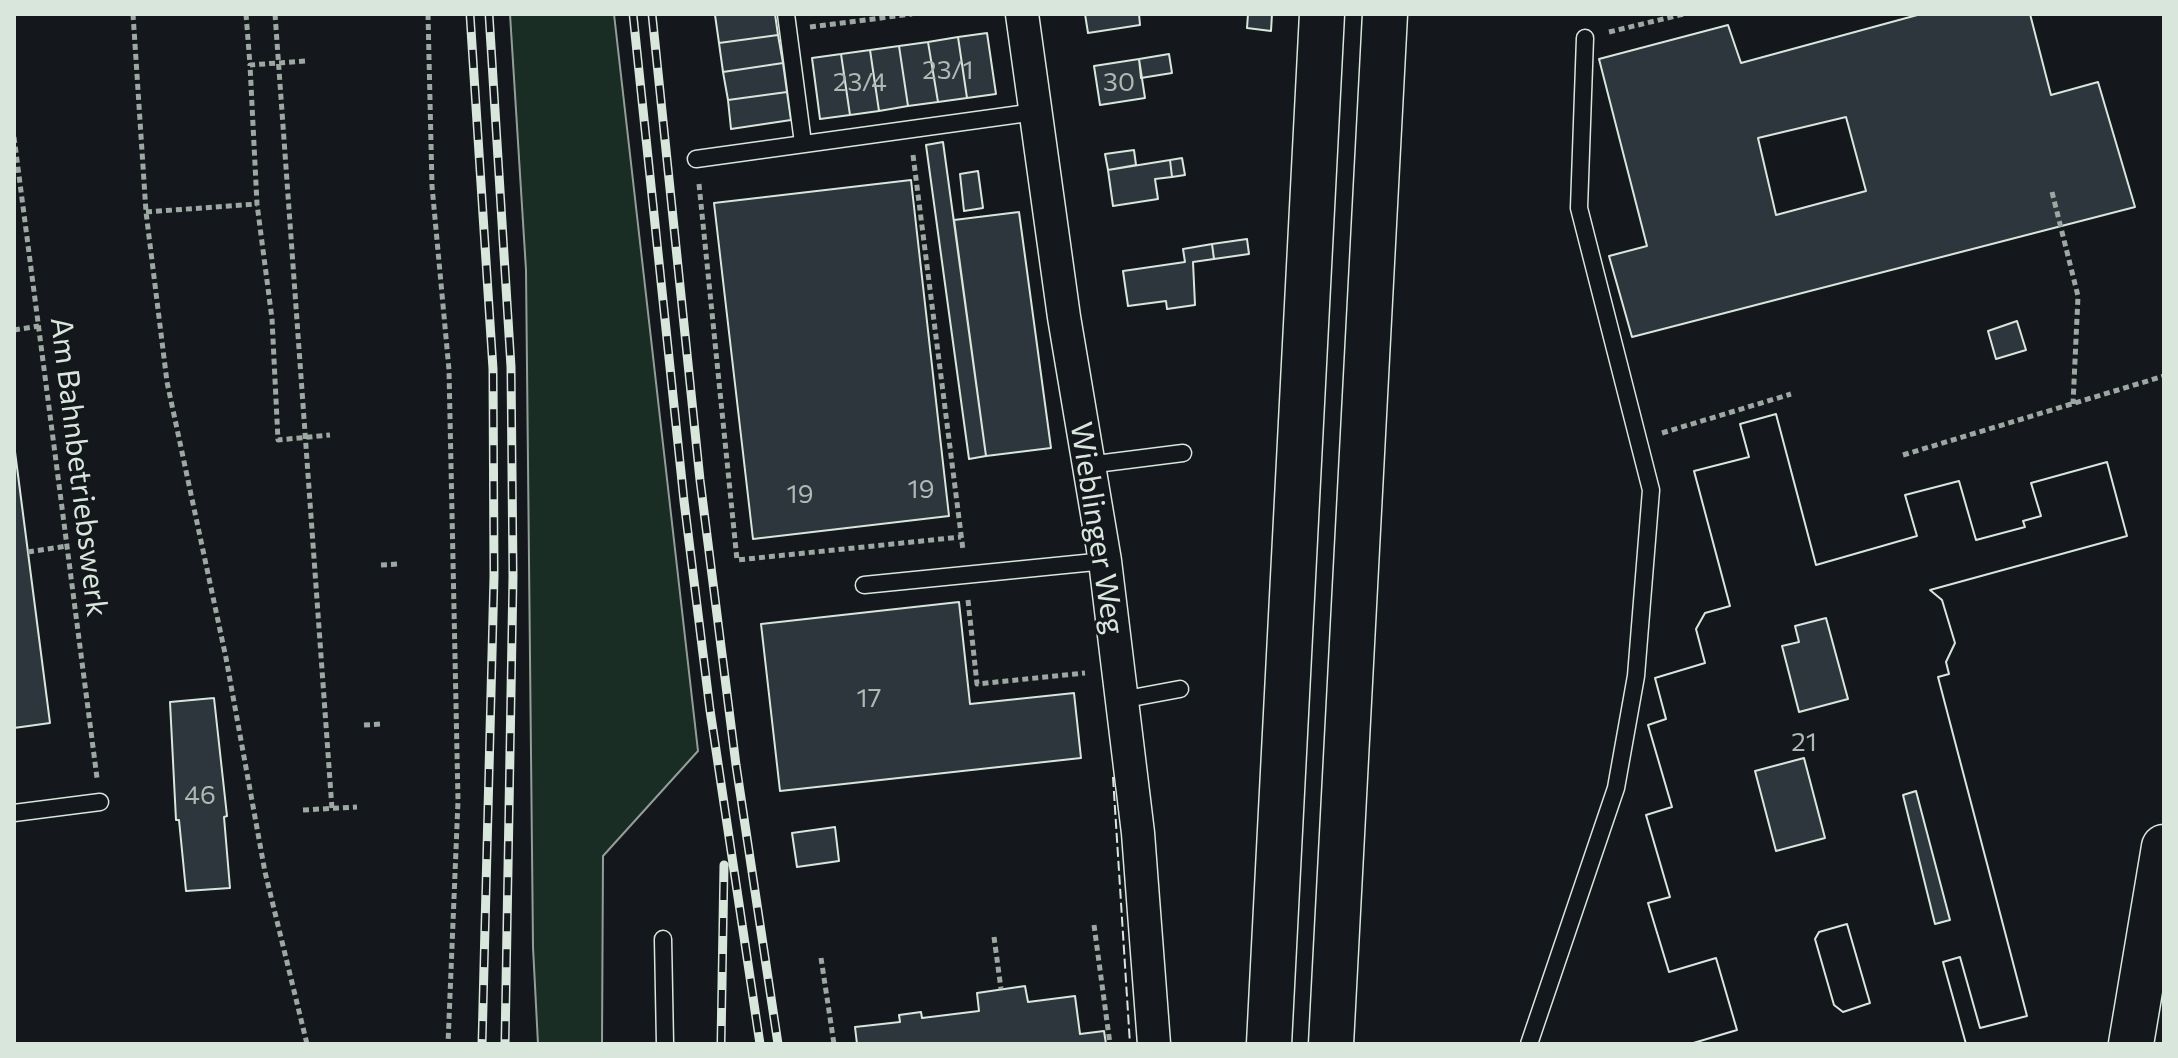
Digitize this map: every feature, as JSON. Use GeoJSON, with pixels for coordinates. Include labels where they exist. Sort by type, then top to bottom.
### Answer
{"type":"FeatureCollection","features":[{"type":"Feature","properties":{"kind":"main road"},"geometry":{"type":"LineString","coordinates":[[1269,1044],[1322,14]]}},
{"type":"Feature","properties":{"kind":"main road"},"geometry":{"type":"LineString","coordinates":[[1331,1044],[1385,14]]}},
{"type":"Feature","properties":{"kind":"main road"},"geometry":{"type":"LineString","coordinates":[[2131,1044],[2164,847]]}},
{"type":"Feature","properties":{"kind":"street","name":"Wieblinger Weg"},"geometry":{"type":"LineString","coordinates":[[1022,14],[1088,465],[1105,561],[1147,921],[1154,1044]]}},
{"type":"Feature","properties":{"kind":"lane"},"geometry":{"type":"LineString","coordinates":[[787,22],[803,143]]}},
{"type":"Feature","properties":{"kind":"lane"},"geometry":{"type":"LineString","coordinates":[[1529,1044],[1616,788],[1636,676],[1651,490],[1579,208],[1585,38]]}},
{"type":"Feature","properties":{"kind":"lane"},"geometry":{"type":"LineString","coordinates":[[696,159],[1035,112]]}},
{"type":"Feature","properties":{"kind":"lane"},"geometry":{"type":"LineString","coordinates":[[1088,465],[1183,453]]}},
{"type":"Feature","properties":{"kind":"lane"},"geometry":{"type":"LineString","coordinates":[[864,585],[1105,561]]}},
{"type":"Feature","properties":{"kind":"lane"},"geometry":{"type":"LineString","coordinates":[[1120,685],[1180,689]]}},
{"type":"Feature","properties":{"kind":"lane"},"geometry":{"type":"LineString","coordinates":[[14,813],[100,802]]}},
{"type":"Feature","properties":{"kind":"lane"},"geometry":{"type":"LineString","coordinates":[[663,939],[665,1044]]}},
{"type":"Feature","properties":{"kind":"path"},"geometry":{"type":"LineString","coordinates":[[133,14],[146,212],[167,382],[226,658],[265,872],[307,1044]]}},
{"type":"Feature","properties":{"kind":"path"},"geometry":{"type":"LineString","coordinates":[[246,14],[257,204],[272,319],[278,440],[330,435]]}},
{"type":"Feature","properties":{"kind":"path"},"geometry":{"type":"LineString","coordinates":[[275,14],[332,809]]}},
{"type":"Feature","properties":{"kind":"path"},"geometry":{"type":"LineString","coordinates":[[428,14],[431,172],[449,370],[458,788],[448,1044]]}},
{"type":"Feature","properties":{"kind":"path"},"geometry":{"type":"LineString","coordinates":[[787,22],[912,14]]}},
{"type":"Feature","properties":{"kind":"path"},"geometry":{"type":"LineString","coordinates":[[1585,38],[1684,14]]}},
{"type":"Feature","properties":{"kind":"path"},"geometry":{"type":"LineString","coordinates":[[250,65],[305,61]]}},
{"type":"Feature","properties":{"kind":"path"},"geometry":{"type":"LineString","coordinates":[[696,159],[737,560],[961,537],[910,130]]}},
{"type":"Feature","properties":{"kind":"path","name":"Am Bahnbetriebswerk"},"geometry":{"type":"LineString","coordinates":[[14,137],[100,802]]}},
{"type":"Feature","properties":{"kind":"path"},"geometry":{"type":"LineString","coordinates":[[2052,192],[2078,296],[2073,404]]}},
{"type":"Feature","properties":{"kind":"path"},"geometry":{"type":"LineString","coordinates":[[14,205],[23,204]]}},
{"type":"Feature","properties":{"kind":"path"},"geometry":{"type":"LineString","coordinates":[[146,212],[257,204]]}},
{"type":"Feature","properties":{"kind":"path"},"geometry":{"type":"LineString","coordinates":[[14,330],[39,326]]}},
{"type":"Feature","properties":{"kind":"path"},"geometry":{"type":"LineString","coordinates":[[1903,455],[2164,376]]}},
{"type":"Feature","properties":{"kind":"path"},"geometry":{"type":"LineString","coordinates":[[1638,440],[1791,394]]}},
{"type":"Feature","properties":{"kind":"path"},"geometry":{"type":"LineString","coordinates":[[28,552],[67,546]]}},
{"type":"Feature","properties":{"kind":"path"},"geometry":{"type":"LineString","coordinates":[[381,565],[399,564]]}},
{"type":"Feature","properties":{"kind":"path"},"geometry":{"type":"LineString","coordinates":[[965,575],[977,684],[1120,685]]}},
{"type":"Feature","properties":{"kind":"path"},"geometry":{"type":"LineString","coordinates":[[364,725],[381,724]]}},
{"type":"Feature","properties":{"kind":"path"},"geometry":{"type":"LineString","coordinates":[[303,810],[357,807]]}},
{"type":"Feature","properties":{"kind":"path"},"geometry":{"type":"LineString","coordinates":[[1094,925],[1110,1044]]}},
{"type":"Feature","properties":{"kind":"path"},"geometry":{"type":"LineString","coordinates":[[994,937],[1001,989]]}},
{"type":"Feature","properties":{"kind":"path"},"geometry":{"type":"LineString","coordinates":[[821,958],[834,1044]]}},
{"type":"Feature","properties":{"kind":"green space"},"geometry":{"type":"Polygon","coordinates":[[[510,14],[614,14],[698,751],[603,856],[602,1044],[538,1044],[533,947],[526,270],[510,14]]]}},
{"type":"Feature","properties":{"kind":"building"},"geometry":{"type":"Polygon","coordinates":[[[775,14],[778,35],[719,43],[715,15],[775,14]]]}},
{"type":"Feature","properties":{"kind":"building"},"geometry":{"type":"Polygon","coordinates":[[[1085,14],[1139,14],[1140,25],[1088,33],[1085,14]]]}},
{"type":"Feature","properties":{"kind":"building"},"geometry":{"type":"Polygon","coordinates":[[[1248,14],[1272,14],[1271,31],[1247,28],[1248,14]]]}},
{"type":"Feature","properties":{"kind":"building"},"geometry":{"type":"Polygon","coordinates":[[[1921,14],[2030,14],[2051,95],[2098,82],[2135,207],[1632,337],[1609,256],[1647,246],[1599,59],[1728,25],[1741,63],[1921,14]],[[1846,117],[1758,138],[1776,215],[1866,191],[1846,117]]]}},
{"type":"Feature","properties":{"kind":"building"},"geometry":{"type":"Polygon","coordinates":[[[987,33],[996,94],[967,98],[958,37],[987,33]]]}},
{"type":"Feature","properties":{"kind":"building"},"geometry":{"type":"Polygon","coordinates":[[[778,35],[783,63],[723,72],[719,43],[778,35]]]}},
{"type":"Feature","properties":{"kind":"building"},"geometry":{"type":"Polygon","coordinates":[[[958,37],[967,98],[938,102],[928,42],[958,37]]]}},
{"type":"Feature","properties":{"kind":"building"},"geometry":{"type":"Polygon","coordinates":[[[928,42],[938,102],[908,106],[899,46],[928,42]]]}},
{"type":"Feature","properties":{"kind":"building"},"geometry":{"type":"Polygon","coordinates":[[[899,46],[908,106],[879,111],[870,50],[899,46]]]}},
{"type":"Feature","properties":{"kind":"building"},"geometry":{"type":"Polygon","coordinates":[[[870,50],[879,111],[850,115],[841,54],[870,50]]]}},
{"type":"Feature","properties":{"kind":"building"},"geometry":{"type":"Polygon","coordinates":[[[841,54],[850,115],[820,119],[812,58],[841,54]]]}},
{"type":"Feature","properties":{"kind":"building"},"geometry":{"type":"Polygon","coordinates":[[[1169,54],[1172,73],[1141,78],[1139,59],[1169,54]]]}},
{"type":"Feature","properties":{"kind":"building"},"geometry":{"type":"Polygon","coordinates":[[[1139,59],[1145,98],[1100,105],[1094,66],[1139,59]]]}},
{"type":"Feature","properties":{"kind":"building"},"geometry":{"type":"Polygon","coordinates":[[[783,63],[787,92],[728,100],[723,72],[783,63]]]}},
{"type":"Feature","properties":{"kind":"building"},"geometry":{"type":"Polygon","coordinates":[[[787,92],[791,120],[731,129],[728,100],[787,92]]]}},
{"type":"Feature","properties":{"kind":"building"},"geometry":{"type":"Polygon","coordinates":[[[943,142],[986,456],[969,459],[926,145],[943,142]]]}},
{"type":"Feature","properties":{"kind":"building"},"geometry":{"type":"Polygon","coordinates":[[[1134,150],[1136,165],[1108,170],[1105,154],[1134,150]]]}},
{"type":"Feature","properties":{"kind":"building"},"geometry":{"type":"Polygon","coordinates":[[[1182,158],[1185,175],[1172,177],[1170,160],[1182,158]]]}},
{"type":"Feature","properties":{"kind":"building"},"geometry":{"type":"Polygon","coordinates":[[[1170,160],[1172,177],[1155,179],[1158,199],[1113,206],[1108,170],[1170,160]]]}},
{"type":"Feature","properties":{"kind":"building"},"geometry":{"type":"Polygon","coordinates":[[[978,171],[983,208],[964,211],[960,174],[978,171]]]}},
{"type":"Feature","properties":{"kind":"building"},"geometry":{"type":"Polygon","coordinates":[[[911,180],[949,516],[753,539],[714,203],[911,180]]]}},
{"type":"Feature","properties":{"kind":"building"},"geometry":{"type":"Polygon","coordinates":[[[1019,212],[1051,448],[986,456],[954,220],[1019,212]]]}},
{"type":"Feature","properties":{"kind":"building"},"geometry":{"type":"Polygon","coordinates":[[[1247,239],[1249,254],[1214,259],[1212,244],[1247,239]]]}},
{"type":"Feature","properties":{"kind":"building"},"geometry":{"type":"Polygon","coordinates":[[[1212,244],[1214,259],[1193,262],[1195,305],[1167,309],[1166,301],[1128,306],[1123,271],[1185,262],[1183,249],[1212,244]]]}},
{"type":"Feature","properties":{"kind":"building"},"geometry":{"type":"Polygon","coordinates":[[[2017,321],[2026,350],[1996,359],[1988,331],[2017,321]]]}},
{"type":"Feature","properties":{"kind":"building"},"geometry":{"type":"Polygon","coordinates":[[[1776,414],[1816,565],[1917,536],[1905,495],[1959,481],[1976,540],[2025,527],[2023,521],[2041,516],[2031,483],[2107,462],[2127,536],[1930,590],[1942,600],[1955,643],[1946,662],[1949,674],[1938,677],[2027,1016],[1980,1028],[1960,957],[1943,962],[1966,1044],[1690,1044],[1737,1030],[1716,958],[1669,972],[1648,903],[1670,897],[1646,815],[1672,807],[1648,725],[1666,719],[1655,678],[1705,663],[1696,629],[1705,613],[1730,606],[1694,471],[1749,457],[1740,424],[1776,414]],[[1847,924],[1819,932],[1815,939],[1834,1005],[1843,1012],[1870,1003],[1847,924]]]}},
{"type":"Feature","properties":{"kind":"building"},"geometry":{"type":"Polygon","coordinates":[[[1776,414],[1816,565],[1917,536],[1905,495],[1959,481],[1976,540],[2025,527],[2023,521],[2041,516],[2031,483],[2107,462],[2127,536],[1930,590],[1942,600],[1955,643],[1946,662],[1949,674],[1938,677],[2027,1016],[1980,1028],[1960,957],[1943,962],[1966,1044],[1690,1044],[1737,1030],[1716,958],[1669,972],[1648,903],[1670,897],[1646,815],[1672,807],[1648,725],[1666,719],[1655,678],[1705,663],[1696,629],[1705,613],[1730,606],[1694,471],[1749,457],[1740,424],[1776,414]],[[1826,618],[1795,626],[1799,642],[1782,646],[1799,712],[1848,699],[1826,618]],[[1804,758],[1755,771],[1776,851],[1825,838],[1804,758]],[[1916,791],[1903,795],[1935,924],[1950,920],[1916,791]],[[1847,924],[1819,932],[1815,939],[1834,1005],[1843,1012],[1870,1003],[1847,924]]]}},
{"type":"Feature","properties":{"kind":"building"},"geometry":{"type":"Polygon","coordinates":[[[14,444],[50,723],[14,728],[14,444]]]}},
{"type":"Feature","properties":{"kind":"building"},"geometry":{"type":"Polygon","coordinates":[[[959,602],[970,704],[1074,693],[1081,758],[780,791],[761,624],[959,602]]]}},
{"type":"Feature","properties":{"kind":"building"},"geometry":{"type":"Polygon","coordinates":[[[214,698],[227,816],[224,817],[230,888],[186,891],[179,820],[176,820],[170,702],[214,698]]]}},
{"type":"Feature","properties":{"kind":"building"},"geometry":{"type":"Polygon","coordinates":[[[835,827],[839,861],[797,867],[792,833],[835,827]]]}},
{"type":"Feature","properties":{"kind":"building"},"geometry":{"type":"Polygon","coordinates":[[[1025,986],[1028,1002],[1075,996],[1080,1034],[1104,1031],[1106,1044],[857,1044],[855,1027],[900,1022],[899,1015],[921,1012],[922,1018],[979,1011],[977,993],[1025,986]]]}},
{"type":"Feature","properties":{"kind":"railway"},"geometry":{"type":"LineString","coordinates":[[470,14],[493,369],[494,576],[482,1044]]}},
{"type":"Feature","properties":{"kind":"railway"},"geometry":{"type":"LineString","coordinates":[[489,14],[511,367],[513,576],[505,1044]]}},
{"type":"Feature","properties":{"kind":"railway"},"geometry":{"type":"LineString","coordinates":[[633,14],[684,501],[710,710],[760,1044]]}},
{"type":"Feature","properties":{"kind":"railway"},"geometry":{"type":"LineString","coordinates":[[652,14],[700,480],[736,765],[778,1044]]}},
{"type":"Feature","properties":{"kind":"railway"},"geometry":{"type":"LineString","coordinates":[[721,1044],[724,865]]}},
{"type":"Feature","properties":{"kind":"fence"},"geometry":{"type":"LineString","coordinates":[[1113,777],[1130,1044]]}}]}
